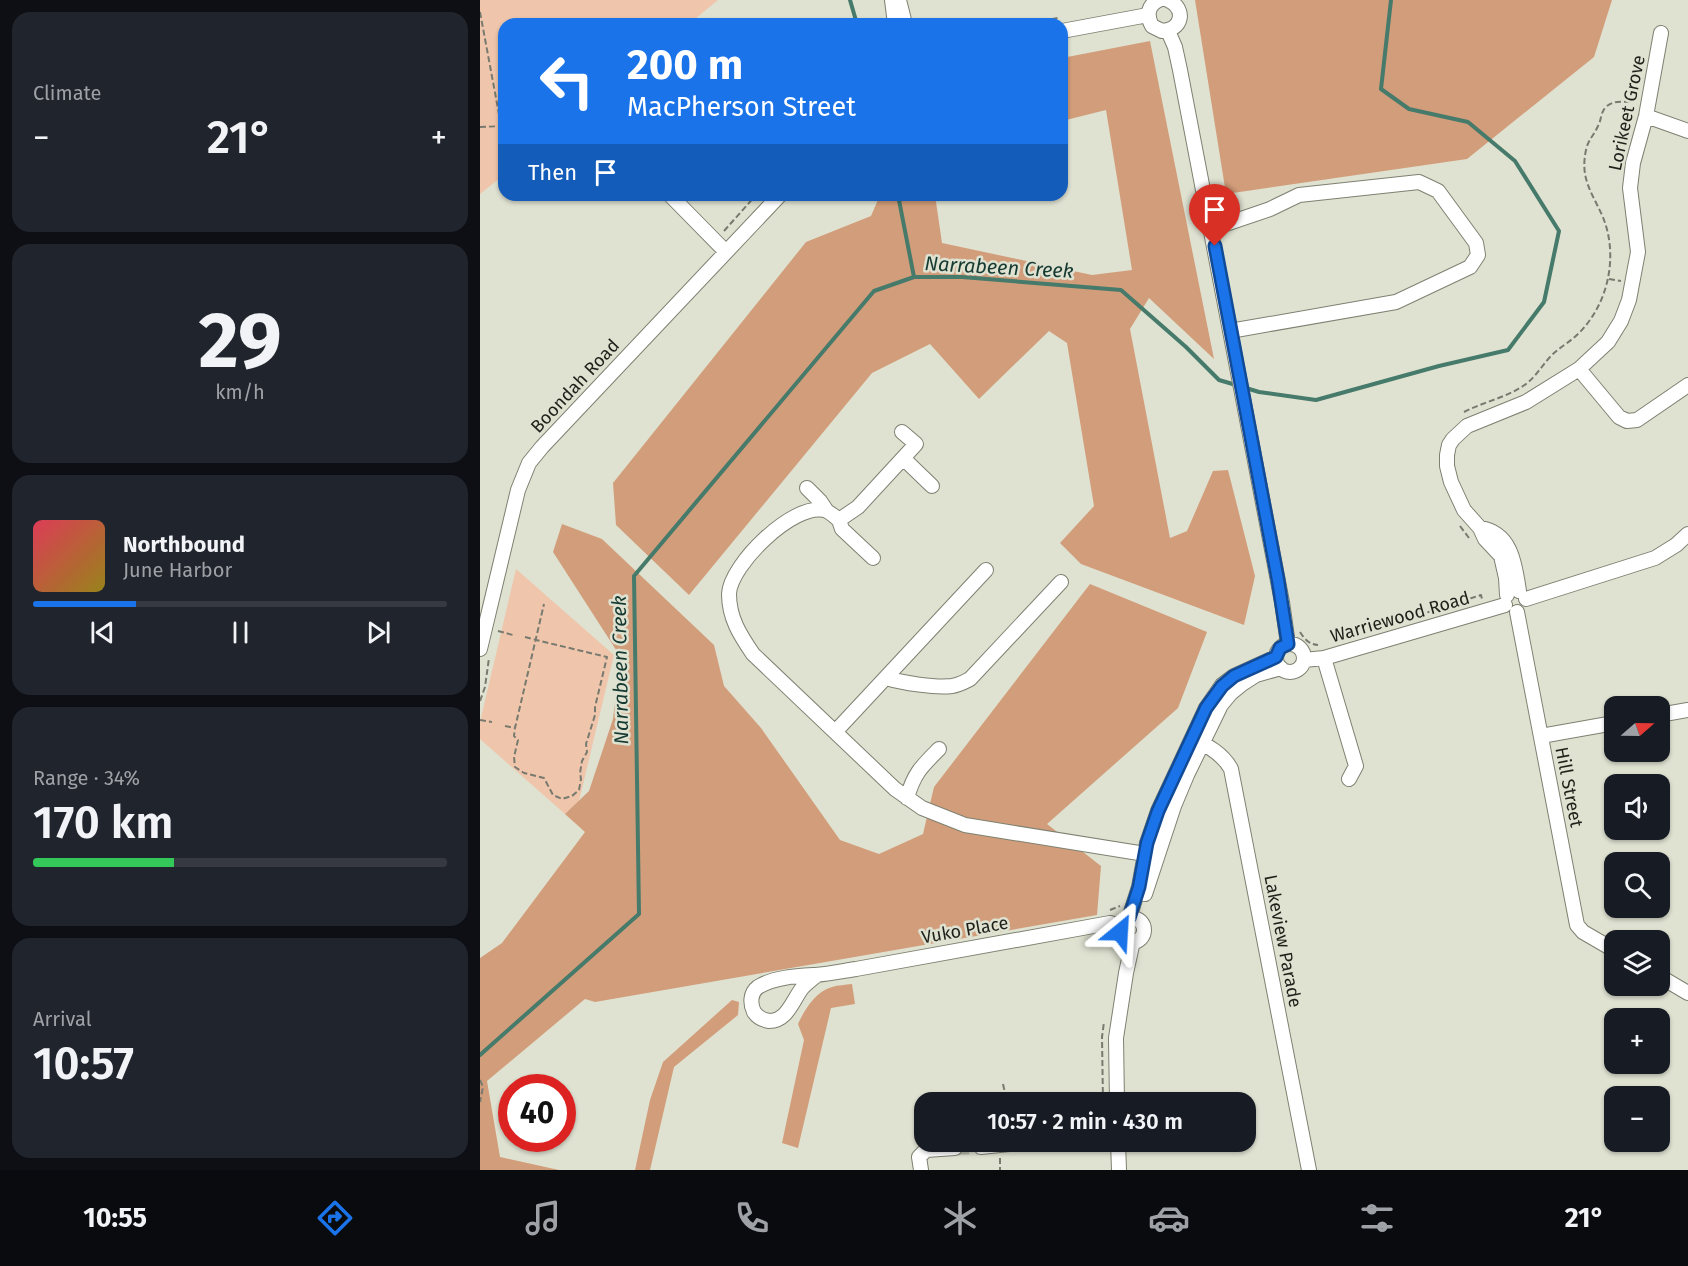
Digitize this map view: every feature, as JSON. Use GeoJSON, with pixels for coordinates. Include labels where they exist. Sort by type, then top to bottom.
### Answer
{"type":"FeatureCollection","features":[{"type":"Feature","properties":{"kind":"street"},"geometry":{"type":"LineString","coordinates":[[892,0],[894,18]]}},
{"type":"Feature","properties":{"kind":"street"},"geometry":{"type":"LineString","coordinates":[[899,0],[904,18]]}},
{"type":"Feature","properties":{"kind":"street"},"geometry":{"type":"LineString","coordinates":[[1159,0],[1151,6],[1148,15],[1152,26],[1156,29],[1168,30],[1176,25],[1180,15],[1176,5],[1168,0]]}},
{"type":"Feature","properties":{"kind":"street"},"geometry":{"type":"LineString","coordinates":[[1068,30],[1148,15]]}},
{"type":"Feature","properties":{"kind":"street"},"geometry":{"type":"LineString","coordinates":[[1168,30],[1175,47],[1211,226],[1288,644]]}},
{"type":"Feature","properties":{"kind":"street","name":"Lorikeet Grove"},"geometry":{"type":"LineString","coordinates":[[1515,600],[1514,560],[1505,543],[1490,529],[1480,528],[1464,510],[1448,474],[1449,445],[1467,426],[1526,402],[1579,369],[1608,342],[1621,321],[1629,300],[1638,252],[1630,188],[1633,163],[1646,116],[1661,33]]}},
{"type":"Feature","properties":{"kind":"street"},"geometry":{"type":"LineString","coordinates":[[1646,116],[1688,131]]}},
{"type":"Feature","properties":{"kind":"street"},"geometry":{"type":"LineString","coordinates":[[1211,226],[1229,223],[1270,209],[1299,195],[1419,182],[1438,191],[1476,243],[1478,255],[1470,267],[1396,302],[1230,331]]}},
{"type":"Feature","properties":{"kind":"street"},"geometry":{"type":"LineString","coordinates":[[675,201],[726,252]]}},
{"type":"Feature","properties":{"kind":"street","name":"Boondah Road"},"geometry":{"type":"LineString","coordinates":[[480,649],[518,490],[529,463],[774,201]]}},
{"type":"Feature","properties":{"kind":"street"},"geometry":{"type":"LineString","coordinates":[[1579,369],[1619,417],[1628,421],[1638,420],[1688,385]]}},
{"type":"Feature","properties":{"kind":"street"},"geometry":{"type":"LineString","coordinates":[[839,520],[858,507],[916,444],[902,432]]}},
{"type":"Feature","properties":{"kind":"street"},"geometry":{"type":"LineString","coordinates":[[903,458],[932,486]]}},
{"type":"Feature","properties":{"kind":"street"},"geometry":{"type":"LineString","coordinates":[[807,488],[826,510],[839,520],[842,529],[873,558]]}},
{"type":"Feature","properties":{"kind":"street"},"geometry":{"type":"LineString","coordinates":[[826,510],[802,514],[767,535],[733,579],[729,593],[732,616],[739,635],[753,654],[895,789],[922,808],[965,825],[1144,854]]}},
{"type":"Feature","properties":{"kind":"street","name":"Warriewood Road"},"geometry":{"type":"LineString","coordinates":[[1304,660],[1326,651],[1515,600],[1655,558],[1676,545],[1688,534]]}},
{"type":"Feature","properties":{"kind":"street"},"geometry":{"type":"LineString","coordinates":[[835,732],[986,570]]}},
{"type":"Feature","properties":{"kind":"street"},"geometry":{"type":"LineString","coordinates":[[886,678],[901,682],[950,687],[970,679],[1061,582]]}},
{"type":"Feature","properties":{"kind":"street","name":"Hill Street"},"geometry":{"type":"LineString","coordinates":[[1515,600],[1577,925],[1582,932],[1604,944]]}},
{"type":"Feature","properties":{"kind":"street"},"geometry":{"type":"LineString","coordinates":[[1288,644],[1297,645],[1304,656],[1300,667],[1289,672],[1279,662],[1280,648],[1288,644]]}},
{"type":"Feature","properties":{"kind":"street"},"geometry":{"type":"LineString","coordinates":[[1326,651],[1356,766],[1349,779]]}},
{"type":"Feature","properties":{"kind":"street"},"geometry":{"type":"LineString","coordinates":[[1129,921],[1139,887],[1144,854],[1158,811],[1197,741],[1221,705],[1236,688],[1279,662]]}},
{"type":"Feature","properties":{"kind":"street"},"geometry":{"type":"LineString","coordinates":[[1670,713],[1688,710]]}},
{"type":"Feature","properties":{"kind":"street"},"geometry":{"type":"LineString","coordinates":[[1541,736],[1604,725]]}},
{"type":"Feature","properties":{"kind":"street"},"geometry":{"type":"LineString","coordinates":[[1129,921],[1141,923],[1143,932],[1137,940],[1127,940],[1120,932],[1129,921],[1187,775],[1197,741]]}},
{"type":"Feature","properties":{"kind":"street","name":"Lakeview Parade"},"geometry":{"type":"LineString","coordinates":[[1197,741],[1218,753],[1231,769],[1309,1170]]}},
{"type":"Feature","properties":{"kind":"street"},"geometry":{"type":"LineString","coordinates":[[907,798],[917,771],[939,749]]}},
{"type":"Feature","properties":{"kind":"street","name":"Vuko Place"},"geometry":{"type":"LineString","coordinates":[[816,975],[801,990],[784,1016],[768,1021],[756,1015],[751,1003],[754,991],[773,981],[1129,921]]}},
{"type":"Feature","properties":{"kind":"street"},"geometry":{"type":"LineString","coordinates":[[1117,1092],[1116,1038],[1133,941]]}},
{"type":"Feature","properties":{"kind":"street"},"geometry":{"type":"LineString","coordinates":[[1670,982],[1688,993]]}},
{"type":"Feature","properties":{"kind":"street"},"geometry":{"type":"LineString","coordinates":[[922,1169],[919,1157],[924,1152]]}},
{"type":"Feature","properties":{"kind":"street"},"geometry":{"type":"LineString","coordinates":[[1118,1152],[1119,1170]]}},
{"type":"Feature","properties":{"kind":"path"},"geometry":{"type":"LineString","coordinates":[[480,12],[498,108]]}},
{"type":"Feature","properties":{"kind":"path"},"geometry":{"type":"LineString","coordinates":[[1462,414],[1511,393],[1527,383],[1552,355],[1578,334],[1600,303],[1610,265],[1609,238],[1602,216],[1587,186],[1585,153],[1588,141],[1598,127],[1606,107],[1615,102],[1634,101],[1641,95]]}},
{"type":"Feature","properties":{"kind":"path"},"geometry":{"type":"LineString","coordinates":[[480,128],[498,126]]}},
{"type":"Feature","properties":{"kind":"path"},"geometry":{"type":"LineString","coordinates":[[715,241],[751,201]]}},
{"type":"Feature","properties":{"kind":"path"},"geometry":{"type":"LineString","coordinates":[[1608,279],[1627,282]]}},
{"type":"Feature","properties":{"kind":"path"},"geometry":{"type":"LineString","coordinates":[[1460,526],[1474,542]]}},
{"type":"Feature","properties":{"kind":"path"},"geometry":{"type":"LineString","coordinates":[[1373,629],[1481,595]]}},
{"type":"Feature","properties":{"kind":"path"},"geometry":{"type":"LineString","coordinates":[[525,637],[536,640],[607,657],[595,715],[586,744],[587,752],[582,761],[579,790],[572,796],[562,799],[553,795],[544,778],[524,773],[515,766],[514,757],[518,740],[514,736],[515,728],[536,640],[544,604]]}},
{"type":"Feature","properties":{"kind":"path"},"geometry":{"type":"LineString","coordinates":[[495,630],[513,635]]}},
{"type":"Feature","properties":{"kind":"path"},"geometry":{"type":"LineString","coordinates":[[1300,630],[1304,639],[1326,651]]}},
{"type":"Feature","properties":{"kind":"path"},"geometry":{"type":"LineString","coordinates":[[480,720],[492,722]]}},
{"type":"Feature","properties":{"kind":"path"},"geometry":{"type":"LineString","coordinates":[[506,726],[515,728]]}},
{"type":"Feature","properties":{"kind":"path"},"geometry":{"type":"LineString","coordinates":[[480,1080],[483,1087],[480,1102]]}},
{"type":"Feature","properties":{"kind":"path"},"geometry":{"type":"LineString","coordinates":[[1003,1084],[1005,1092]]}},
{"type":"Feature","properties":{"kind":"path"},"geometry":{"type":"LineString","coordinates":[[1000,1155],[1000,1170]]}},
{"type":"Feature","properties":{"kind":"shaded area"},"geometry":{"type":"Polygon","coordinates":[[[480,0],[718,0],[696,18],[498,18],[498,180],[480,194],[480,0]]]}},
{"type":"Feature","properties":{"kind":"shaded area"},"geometry":{"type":"Polygon","coordinates":[[[1195,0],[1612,0],[1594,57],[1467,159],[1226,194],[1195,0]]]}},
{"type":"Feature","properties":{"kind":"shaded area"},"geometry":{"type":"Polygon","coordinates":[[[1150,41],[1214,359],[1149,298],[1130,329],[1170,538],[1187,531],[1213,471],[1228,470],[1255,576],[1244,625],[1081,564],[1060,543],[1094,506],[1067,343],[1049,331],[979,399],[930,344],[872,373],[689,595],[616,525],[613,483],[806,242],[871,216],[877,201],[936,201],[942,243],[1092,275],[1132,270],[1106,110],[1068,120],[1068,57],[1150,41]]]}},
{"type":"Feature","properties":{"kind":"shaded area"},"geometry":{"type":"Polygon","coordinates":[[[562,524],[602,539],[714,645],[724,686],[761,728],[840,840],[879,854],[923,834],[934,787],[1090,584],[1207,632],[1178,708],[1047,824],[1101,866],[1097,915],[595,1002],[585,999],[487,1081],[500,1157],[559,1170],[480,1170],[480,958],[502,943],[585,832],[565,814],[589,791],[613,719],[620,656],[553,552],[562,524]]]}},
{"type":"Feature","properties":{"kind":"shaded area"},"geometry":{"type":"Polygon","coordinates":[[[516,569],[614,655],[574,822],[480,739],[480,722],[516,569]]]}},
{"type":"Feature","properties":{"kind":"shaded area"},"geometry":{"type":"Polygon","coordinates":[[[852,984],[855,1004],[831,1008],[798,1148],[782,1143],[804,1040],[798,1024],[807,1007],[820,993],[834,986],[852,984]]]}},
{"type":"Feature","properties":{"kind":"shaded area"},"geometry":{"type":"Polygon","coordinates":[[[732,1000],[739,1002],[738,1015],[674,1067],[650,1170],[635,1170],[650,1100],[663,1062],[732,1000]]]}},
{"type":"Feature","properties":{"kind":"waterway"},"geometry":{"type":"LineString","coordinates":[[850,0],[855,18]]}},
{"type":"Feature","properties":{"kind":"waterway","name":"Narrabeen Creek"},"geometry":{"type":"LineString","coordinates":[[1246,388],[1316,400],[1439,366],[1508,350],[1544,302],[1559,231],[1515,161],[1468,122],[1409,109],[1381,89],[1391,0]]}},
{"type":"Feature","properties":{"kind":"waterway"},"geometry":{"type":"LineString","coordinates":[[899,201],[914,277]]}},
{"type":"Feature","properties":{"kind":"waterway","name":"Narrabeen Creek"},"geometry":{"type":"LineString","coordinates":[[480,1055],[639,914],[634,576],[874,291],[914,277],[962,277],[1121,290],[1186,347],[1219,380],[1236,385]]}},
{"type":"Feature","properties":{"kind":"route"},"geometry":{"type":"LineString","coordinates":[[1120,932],[1120,926],[1129,918],[1139,887],[1147,843],[1158,811],[1206,708],[1217,691],[1234,676],[1276,657],[1280,648],[1288,644],[1215,246]]}}]}
